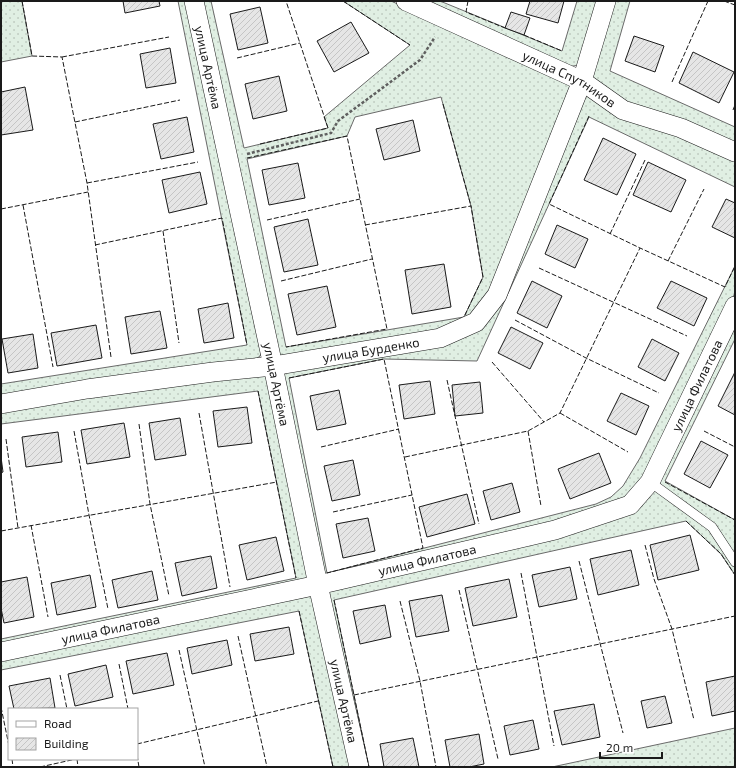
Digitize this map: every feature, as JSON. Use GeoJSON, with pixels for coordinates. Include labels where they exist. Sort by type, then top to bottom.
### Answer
{"type":"FeatureCollection","features":[{"type":"Feature","properties":{"kind":"street","name":"улица Артёма"},"geometry":{"type":"LineString","coordinates":[[194,1],[274,366],[318,585],[359,767]]}},
{"type":"Feature","properties":{"kind":"street","name":"улица Спутников"},"geometry":{"type":"LineString","coordinates":[[406,1],[582,81],[623,110],[681,128],[735,152]]}},
{"type":"Feature","properties":{"kind":"street","name":"улица Бурденко"},"geometry":{"type":"LineString","coordinates":[[1,404],[87,389],[205,373],[274,366],[440,338],[476,322],[497,296],[582,81],[606,1]]}},
{"type":"Feature","properties":{"kind":"street","name":"улица Филатова"},"geometry":{"type":"LineString","coordinates":[[1,652],[318,585],[555,530],[630,505],[650,482],[735,306]]}},
{"type":"Feature","properties":{"kind":"lane"},"geometry":{"type":"LineString","coordinates":[[650,482],[712,528],[735,562]]}},
{"type":"Feature","properties":{"kind":"path"},"geometry":{"type":"LineString","coordinates":[[228,158],[331,133],[338,121],[420,60],[447,20]]}},
{"type":"Feature","properties":{"kind":"green space"},"geometry":{"type":"Polygon","coordinates":[[[1,1],[22,1],[32,56],[1,62],[1,1]]]}},
{"type":"Feature","properties":{"kind":"green space"},"geometry":{"type":"Polygon","coordinates":[[[178,1],[187,1],[262,350],[260,356],[252,362],[1,397],[1,384],[247,345],[178,1]]]}},
{"type":"Feature","properties":{"kind":"green space"},"geometry":{"type":"Polygon","coordinates":[[[200,1],[211,1],[244,148],[328,128],[324,117],[410,45],[343,1],[391,1],[564,79],[574,87],[492,290],[472,317],[440,330],[277,358],[200,1]],[[441,97],[355,117],[347,136],[247,159],[286,347],[464,317],[483,277],[471,206],[441,97]]]}},
{"type":"Feature","properties":{"kind":"green space"},"geometry":{"type":"Polygon","coordinates":[[[419,1],[440,1],[562,51],[577,1],[601,1],[580,65],[566,67],[419,1]]]}},
{"type":"Feature","properties":{"kind":"green space"},"geometry":{"type":"Polygon","coordinates":[[[612,1],[630,1],[610,71],[735,127],[735,146],[626,104],[593,81],[592,69],[612,1]]]}},
{"type":"Feature","properties":{"kind":"green space"},"geometry":{"type":"Polygon","coordinates":[[[584,93],[735,158],[735,187],[589,117],[477,361],[384,359],[289,378],[327,573],[596,504],[611,497],[623,486],[640,458],[735,266],[735,293],[646,480],[627,501],[552,526],[322,576],[280,370],[479,327],[584,93]]]}},
{"type":"Feature","properties":{"kind":"green space"},"geometry":{"type":"Polygon","coordinates":[[[735,319],[735,339],[665,481],[735,520],[735,575],[721,554],[686,521],[334,600],[369,767],[363,767],[324,593],[631,511],[735,319]]]}},
{"type":"Feature","properties":{"kind":"green space"},"geometry":{"type":"Polygon","coordinates":[[[264,374],[269,379],[309,576],[306,582],[1,648],[1,639],[296,578],[258,391],[1,424],[1,410],[264,374]]]}},
{"type":"Feature","properties":{"kind":"green space"},"geometry":{"type":"Polygon","coordinates":[[[315,595],[354,767],[333,767],[299,611],[1,670],[1,658],[315,595]]]}},
{"type":"Feature","properties":{"kind":"green space"},"geometry":{"type":"Polygon","coordinates":[[[735,728],[735,767],[552,767],[735,728]]]}},
{"type":"Feature","properties":{"kind":"building"},"geometry":{"type":"Polygon","coordinates":[[[123,1],[159,1],[160,6],[125,13],[123,1]]]}},
{"type":"Feature","properties":{"kind":"building"},"geometry":{"type":"Polygon","coordinates":[[[530,1],[564,1],[558,23],[526,14],[530,1]]]}},
{"type":"Feature","properties":{"kind":"building"},"geometry":{"type":"Polygon","coordinates":[[[260,7],[268,43],[238,50],[230,14],[260,7]]]}},
{"type":"Feature","properties":{"kind":"building"},"geometry":{"type":"Polygon","coordinates":[[[511,12],[530,18],[524,35],[505,28],[511,12]]]}},
{"type":"Feature","properties":{"kind":"building"},"geometry":{"type":"Polygon","coordinates":[[[351,22],[369,53],[334,72],[317,41],[351,22]]]}},
{"type":"Feature","properties":{"kind":"building"},"geometry":{"type":"Polygon","coordinates":[[[634,36],[664,46],[655,72],[625,61],[634,36]]]}},
{"type":"Feature","properties":{"kind":"building"},"geometry":{"type":"Polygon","coordinates":[[[170,48],[176,83],[146,88],[140,54],[170,48]]]}},
{"type":"Feature","properties":{"kind":"building"},"geometry":{"type":"Polygon","coordinates":[[[693,52],[734,72],[719,103],[679,83],[693,52]]]}},
{"type":"Feature","properties":{"kind":"building"},"geometry":{"type":"Polygon","coordinates":[[[279,76],[287,111],[253,119],[245,84],[279,76]]]}},
{"type":"Feature","properties":{"kind":"building"},"geometry":{"type":"Polygon","coordinates":[[[25,87],[33,130],[1,135],[1,92],[25,87]]]}},
{"type":"Feature","properties":{"kind":"building"},"geometry":{"type":"Polygon","coordinates":[[[187,117],[194,152],[161,159],[153,124],[187,117]]]}},
{"type":"Feature","properties":{"kind":"building"},"geometry":{"type":"Polygon","coordinates":[[[413,120],[420,151],[384,160],[376,129],[413,120]]]}},
{"type":"Feature","properties":{"kind":"building"},"geometry":{"type":"Polygon","coordinates":[[[603,138],[636,154],[617,195],[584,180],[603,138]]]}},
{"type":"Feature","properties":{"kind":"building"},"geometry":{"type":"Polygon","coordinates":[[[648,162],[686,180],[671,212],[633,195],[648,162]]]}},
{"type":"Feature","properties":{"kind":"building"},"geometry":{"type":"Polygon","coordinates":[[[298,163],[305,198],[269,205],[262,170],[298,163]]]}},
{"type":"Feature","properties":{"kind":"building"},"geometry":{"type":"Polygon","coordinates":[[[200,172],[207,204],[169,213],[162,180],[200,172]]]}},
{"type":"Feature","properties":{"kind":"building"},"geometry":{"type":"Polygon","coordinates":[[[726,199],[735,203],[735,238],[712,227],[726,199]]]}},
{"type":"Feature","properties":{"kind":"building"},"geometry":{"type":"Polygon","coordinates":[[[308,219],[318,265],[284,272],[274,227],[308,219]]]}},
{"type":"Feature","properties":{"kind":"building"},"geometry":{"type":"Polygon","coordinates":[[[557,225],[588,239],[575,268],[545,254],[557,225]]]}},
{"type":"Feature","properties":{"kind":"building"},"geometry":{"type":"Polygon","coordinates":[[[444,264],[451,307],[412,314],[405,270],[444,264]]]}},
{"type":"Feature","properties":{"kind":"building"},"geometry":{"type":"Polygon","coordinates":[[[532,281],[562,296],[547,328],[517,313],[532,281]]]}},
{"type":"Feature","properties":{"kind":"building"},"geometry":{"type":"Polygon","coordinates":[[[671,281],[707,298],[694,326],[657,308],[671,281]]]}},
{"type":"Feature","properties":{"kind":"building"},"geometry":{"type":"Polygon","coordinates":[[[327,286],[336,327],[297,335],[288,294],[327,286]]]}},
{"type":"Feature","properties":{"kind":"building"},"geometry":{"type":"Polygon","coordinates":[[[228,303],[234,338],[204,343],[198,309],[228,303]]]}},
{"type":"Feature","properties":{"kind":"building"},"geometry":{"type":"Polygon","coordinates":[[[160,311],[167,348],[131,354],[125,317],[160,311]]]}},
{"type":"Feature","properties":{"kind":"building"},"geometry":{"type":"Polygon","coordinates":[[[96,325],[102,358],[57,366],[51,333],[96,325]]]}},
{"type":"Feature","properties":{"kind":"building"},"geometry":{"type":"Polygon","coordinates":[[[511,327],[543,343],[530,369],[498,353],[511,327]]]}},
{"type":"Feature","properties":{"kind":"building"},"geometry":{"type":"Polygon","coordinates":[[[33,334],[38,368],[8,373],[2,339],[33,334]]]}},
{"type":"Feature","properties":{"kind":"building"},"geometry":{"type":"Polygon","coordinates":[[[652,339],[679,353],[665,381],[638,367],[652,339]]]}},
{"type":"Feature","properties":{"kind":"building"},"geometry":{"type":"Polygon","coordinates":[[[735,372],[735,415],[718,406],[735,372]]]}},
{"type":"Feature","properties":{"kind":"building"},"geometry":{"type":"Polygon","coordinates":[[[430,381],[435,414],[404,419],[399,385],[430,381]]]}},
{"type":"Feature","properties":{"kind":"building"},"geometry":{"type":"Polygon","coordinates":[[[480,382],[483,413],[455,416],[452,385],[480,382]]]}},
{"type":"Feature","properties":{"kind":"building"},"geometry":{"type":"Polygon","coordinates":[[[339,390],[346,424],[317,430],[310,396],[339,390]]]}},
{"type":"Feature","properties":{"kind":"building"},"geometry":{"type":"Polygon","coordinates":[[[621,393],[649,406],[636,435],[607,421],[621,393]]]}},
{"type":"Feature","properties":{"kind":"building"},"geometry":{"type":"Polygon","coordinates":[[[247,407],[252,443],[218,447],[213,411],[247,407]]]}},
{"type":"Feature","properties":{"kind":"building"},"geometry":{"type":"Polygon","coordinates":[[[180,418],[186,455],[155,460],[149,423],[180,418]]]}},
{"type":"Feature","properties":{"kind":"building"},"geometry":{"type":"Polygon","coordinates":[[[124,423],[130,457],[87,464],[81,430],[124,423]]]}},
{"type":"Feature","properties":{"kind":"building"},"geometry":{"type":"Polygon","coordinates":[[[58,432],[62,462],[26,467],[22,437],[58,432]]]}},
{"type":"Feature","properties":{"kind":"building"},"geometry":{"type":"Polygon","coordinates":[[[701,441],[728,455],[710,488],[684,474],[701,441]]]}},
{"type":"Feature","properties":{"kind":"building"},"geometry":{"type":"Polygon","coordinates":[[[599,453],[611,483],[570,499],[558,469],[599,453]]]}},
{"type":"Feature","properties":{"kind":"building"},"geometry":{"type":"Polygon","coordinates":[[[1,457],[3,472],[1,473],[1,457]]]}},
{"type":"Feature","properties":{"kind":"building"},"geometry":{"type":"Polygon","coordinates":[[[353,460],[360,495],[332,501],[324,466],[353,460]]]}},
{"type":"Feature","properties":{"kind":"building"},"geometry":{"type":"Polygon","coordinates":[[[512,483],[520,512],[491,520],[483,491],[512,483]]]}},
{"type":"Feature","properties":{"kind":"building"},"geometry":{"type":"Polygon","coordinates":[[[467,494],[475,524],[427,537],[419,507],[467,494]]]}},
{"type":"Feature","properties":{"kind":"building"},"geometry":{"type":"Polygon","coordinates":[[[368,518],[375,551],[343,558],[336,524],[368,518]]]}},
{"type":"Feature","properties":{"kind":"building"},"geometry":{"type":"Polygon","coordinates":[[[690,535],[699,570],[658,580],[650,545],[690,535]]]}},
{"type":"Feature","properties":{"kind":"building"},"geometry":{"type":"Polygon","coordinates":[[[276,537],[284,571],[247,580],[239,545],[276,537]]]}},
{"type":"Feature","properties":{"kind":"building"},"geometry":{"type":"Polygon","coordinates":[[[631,550],[639,585],[598,595],[590,559],[631,550]]]}},
{"type":"Feature","properties":{"kind":"building"},"geometry":{"type":"Polygon","coordinates":[[[211,556],[217,588],[182,596],[175,563],[211,556]]]}},
{"type":"Feature","properties":{"kind":"building"},"geometry":{"type":"Polygon","coordinates":[[[570,567],[577,599],[539,607],[532,575],[570,567]]]}},
{"type":"Feature","properties":{"kind":"building"},"geometry":{"type":"Polygon","coordinates":[[[152,571],[158,600],[118,608],[112,580],[152,571]]]}},
{"type":"Feature","properties":{"kind":"building"},"geometry":{"type":"Polygon","coordinates":[[[90,575],[96,607],[57,615],[51,583],[90,575]]]}},
{"type":"Feature","properties":{"kind":"building"},"geometry":{"type":"Polygon","coordinates":[[[27,577],[34,617],[4,623],[1,608],[1,582],[27,577]]]}},
{"type":"Feature","properties":{"kind":"building"},"geometry":{"type":"Polygon","coordinates":[[[509,579],[517,617],[473,626],[465,588],[509,579]]]}},
{"type":"Feature","properties":{"kind":"building"},"geometry":{"type":"Polygon","coordinates":[[[442,595],[449,631],[416,637],[409,601],[442,595]]]}},
{"type":"Feature","properties":{"kind":"building"},"geometry":{"type":"Polygon","coordinates":[[[385,605],[391,637],[360,644],[353,611],[385,605]]]}},
{"type":"Feature","properties":{"kind":"building"},"geometry":{"type":"Polygon","coordinates":[[[289,627],[294,654],[255,661],[250,634],[289,627]]]}},
{"type":"Feature","properties":{"kind":"building"},"geometry":{"type":"Polygon","coordinates":[[[227,640],[232,665],[192,674],[187,648],[227,640]]]}},
{"type":"Feature","properties":{"kind":"building"},"geometry":{"type":"Polygon","coordinates":[[[167,653],[174,685],[133,694],[126,661],[167,653]]]}},
{"type":"Feature","properties":{"kind":"building"},"geometry":{"type":"Polygon","coordinates":[[[106,665],[113,697],[75,706],[68,674],[106,665]]]}},
{"type":"Feature","properties":{"kind":"building"},"geometry":{"type":"Polygon","coordinates":[[[735,676],[735,711],[712,716],[706,682],[735,676]]]}},
{"type":"Feature","properties":{"kind":"building"},"geometry":{"type":"Polygon","coordinates":[[[50,678],[55,708],[14,708],[9,686],[50,678]]]}},
{"type":"Feature","properties":{"kind":"building"},"geometry":{"type":"Polygon","coordinates":[[[665,696],[672,723],[647,728],[641,701],[665,696]]]}},
{"type":"Feature","properties":{"kind":"building"},"geometry":{"type":"Polygon","coordinates":[[[594,704],[600,737],[562,745],[554,711],[594,704]]]}},
{"type":"Feature","properties":{"kind":"building"},"geometry":{"type":"Polygon","coordinates":[[[533,720],[539,749],[510,755],[504,726],[533,720]]]}},
{"type":"Feature","properties":{"kind":"building"},"geometry":{"type":"Polygon","coordinates":[[[479,734],[484,764],[469,767],[450,767],[445,740],[479,734]]]}},
{"type":"Feature","properties":{"kind":"building"},"geometry":{"type":"Polygon","coordinates":[[[413,738],[419,767],[384,767],[380,744],[413,738]]]}},
{"type":"Feature","properties":{"kind":"fence"},"geometry":{"type":"LineString","coordinates":[[22,1],[32,56],[62,57],[87,183],[111,357]]}},
{"type":"Feature","properties":{"kind":"fence"},"geometry":{"type":"LineString","coordinates":[[260,144],[328,128],[286,1]]}},
{"type":"Feature","properties":{"kind":"fence"},"geometry":{"type":"LineString","coordinates":[[343,1],[410,45]]}},
{"type":"Feature","properties":{"kind":"fence"},"geometry":{"type":"LineString","coordinates":[[468,1],[466,12],[505,28]]}},
{"type":"Feature","properties":{"kind":"fence"},"geometry":{"type":"LineString","coordinates":[[672,82],[708,1]]}},
{"type":"Feature","properties":{"kind":"fence"},"geometry":{"type":"LineString","coordinates":[[724,1],[735,5]]}},
{"type":"Feature","properties":{"kind":"fence"},"geometry":{"type":"LineString","coordinates":[[524,35],[562,51]]}},
{"type":"Feature","properties":{"kind":"fence"},"geometry":{"type":"LineString","coordinates":[[62,57],[169,37]]}},
{"type":"Feature","properties":{"kind":"fence"},"geometry":{"type":"LineString","coordinates":[[237,58],[300,43]]}},
{"type":"Feature","properties":{"kind":"fence"},"geometry":{"type":"LineString","coordinates":[[75,122],[180,100]]}},
{"type":"Feature","properties":{"kind":"fence"},"geometry":{"type":"LineString","coordinates":[[443,104],[471,206]]}},
{"type":"Feature","properties":{"kind":"fence"},"geometry":{"type":"LineString","coordinates":[[733,110],[735,105]]}},
{"type":"Feature","properties":{"kind":"fence"},"geometry":{"type":"LineString","coordinates":[[589,116],[549,204],[725,287],[735,266]]}},
{"type":"Feature","properties":{"kind":"fence"},"geometry":{"type":"LineString","coordinates":[[247,158],[347,136],[387,329],[286,347]]}},
{"type":"Feature","properties":{"kind":"fence"},"geometry":{"type":"LineString","coordinates":[[610,234],[645,160]]}},
{"type":"Feature","properties":{"kind":"fence"},"geometry":{"type":"LineString","coordinates":[[87,183],[198,162]]}},
{"type":"Feature","properties":{"kind":"fence"},"geometry":{"type":"LineString","coordinates":[[668,261],[704,189]]}},
{"type":"Feature","properties":{"kind":"fence"},"geometry":{"type":"LineString","coordinates":[[1,209],[88,192]]}},
{"type":"Feature","properties":{"kind":"fence"},"geometry":{"type":"LineString","coordinates":[[267,220],[360,199]]}},
{"type":"Feature","properties":{"kind":"fence"},"geometry":{"type":"LineString","coordinates":[[23,205],[53,367]]}},
{"type":"Feature","properties":{"kind":"fence"},"geometry":{"type":"LineString","coordinates":[[365,225],[471,206],[483,277],[464,317]]}},
{"type":"Feature","properties":{"kind":"fence"},"geometry":{"type":"LineString","coordinates":[[95,245],[222,218],[247,345]]}},
{"type":"Feature","properties":{"kind":"fence"},"geometry":{"type":"LineString","coordinates":[[163,231],[179,343]]}},
{"type":"Feature","properties":{"kind":"fence"},"geometry":{"type":"LineString","coordinates":[[405,457],[528,431],[560,413],[640,248]]}},
{"type":"Feature","properties":{"kind":"fence"},"geometry":{"type":"LineString","coordinates":[[281,281],[372,259]]}},
{"type":"Feature","properties":{"kind":"fence"},"geometry":{"type":"LineString","coordinates":[[539,268],[687,336]]}},
{"type":"Feature","properties":{"kind":"fence"},"geometry":{"type":"LineString","coordinates":[[515,320],[586,358],[659,393]]}},
{"type":"Feature","properties":{"kind":"fence"},"geometry":{"type":"LineString","coordinates":[[289,378],[384,359],[423,548],[327,573]]}},
{"type":"Feature","properties":{"kind":"fence"},"geometry":{"type":"LineString","coordinates":[[492,362],[544,422]]}},
{"type":"Feature","properties":{"kind":"fence"},"geometry":{"type":"LineString","coordinates":[[447,380],[479,524]]}},
{"type":"Feature","properties":{"kind":"fence"},"geometry":{"type":"LineString","coordinates":[[258,391],[296,578]]}},
{"type":"Feature","properties":{"kind":"fence"},"geometry":{"type":"LineString","coordinates":[[199,413],[230,587]]}},
{"type":"Feature","properties":{"kind":"fence"},"geometry":{"type":"LineString","coordinates":[[560,413],[628,452]]}},
{"type":"Feature","properties":{"kind":"fence"},"geometry":{"type":"LineString","coordinates":[[139,424],[150,504],[169,596]]}},
{"type":"Feature","properties":{"kind":"fence"},"geometry":{"type":"LineString","coordinates":[[321,447],[399,429]]}},
{"type":"Feature","properties":{"kind":"fence"},"geometry":{"type":"LineString","coordinates":[[74,431],[108,609]]}},
{"type":"Feature","properties":{"kind":"fence"},"geometry":{"type":"LineString","coordinates":[[528,431],[541,506]]}},
{"type":"Feature","properties":{"kind":"fence"},"geometry":{"type":"LineString","coordinates":[[704,431],[735,447]]}},
{"type":"Feature","properties":{"kind":"fence"},"geometry":{"type":"LineString","coordinates":[[6,439],[18,528]]}},
{"type":"Feature","properties":{"kind":"fence"},"geometry":{"type":"LineString","coordinates":[[1,531],[277,482]]}},
{"type":"Feature","properties":{"kind":"fence"},"geometry":{"type":"LineString","coordinates":[[665,482],[735,520]]}},
{"type":"Feature","properties":{"kind":"fence"},"geometry":{"type":"LineString","coordinates":[[333,512],[412,495]]}},
{"type":"Feature","properties":{"kind":"fence"},"geometry":{"type":"LineString","coordinates":[[686,521],[721,554],[735,575]]}},
{"type":"Feature","properties":{"kind":"fence"},"geometry":{"type":"LineString","coordinates":[[31,525],[48,617]]}},
{"type":"Feature","properties":{"kind":"fence"},"geometry":{"type":"LineString","coordinates":[[645,545],[654,579],[672,629],[694,720]]}},
{"type":"Feature","properties":{"kind":"fence"},"geometry":{"type":"LineString","coordinates":[[579,561],[623,733]]}},
{"type":"Feature","properties":{"kind":"fence"},"geometry":{"type":"LineString","coordinates":[[521,573],[554,746]]}},
{"type":"Feature","properties":{"kind":"fence"},"geometry":{"type":"LineString","coordinates":[[459,590],[498,759]]}},
{"type":"Feature","properties":{"kind":"fence"},"geometry":{"type":"LineString","coordinates":[[334,600],[369,767]]}},
{"type":"Feature","properties":{"kind":"fence"},"geometry":{"type":"LineString","coordinates":[[400,601],[420,681],[436,767]]}},
{"type":"Feature","properties":{"kind":"fence"},"geometry":{"type":"LineString","coordinates":[[299,611],[333,767]]}},
{"type":"Feature","properties":{"kind":"fence"},"geometry":{"type":"LineString","coordinates":[[354,695],[735,616]]}},
{"type":"Feature","properties":{"kind":"fence"},"geometry":{"type":"LineString","coordinates":[[238,636],[267,767]]}},
{"type":"Feature","properties":{"kind":"fence"},"geometry":{"type":"LineString","coordinates":[[179,650],[205,767]]}},
{"type":"Feature","properties":{"kind":"fence"},"geometry":{"type":"LineString","coordinates":[[119,664],[128,708]]}},
{"type":"Feature","properties":{"kind":"fence"},"geometry":{"type":"LineString","coordinates":[[60,675],[67,708]]}},
{"type":"Feature","properties":{"kind":"fence"},"geometry":{"type":"LineString","coordinates":[[138,744],[318,701]]}},
{"type":"Feature","properties":{"kind":"fence"},"geometry":{"type":"LineString","coordinates":[[1,707],[8,741]]}},
{"type":"Feature","properties":{"kind":"fence"},"geometry":{"type":"LineString","coordinates":[[12,760],[13,767]]}},
{"type":"Feature","properties":{"kind":"fence"},"geometry":{"type":"LineString","coordinates":[[40,767],[72,760]]}},
{"type":"Feature","properties":{"kind":"fence"},"geometry":{"type":"LineString","coordinates":[[77,760],[78,767]]}},
{"type":"Feature","properties":{"kind":"fence"},"geometry":{"type":"LineString","coordinates":[[138,760],[139,767]]}}]}
